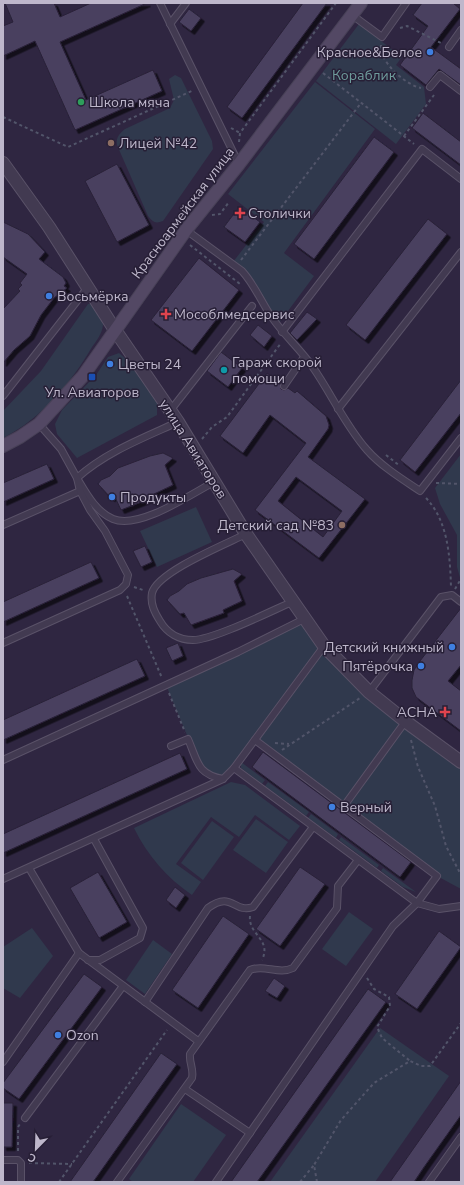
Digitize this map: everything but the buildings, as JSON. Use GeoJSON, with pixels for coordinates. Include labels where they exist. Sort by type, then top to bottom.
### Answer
{"type":"FeatureCollection","features":[{"type":"Feature","properties":{"kind":"street","name":"Красноармейская улица"},"geometry":{"type":"LineString","coordinates":[[3,446],[20,437],[38,424],[83,376],[186,230],[239,164],[361,3]]}},
{"type":"Feature","properties":{"kind":"street","name":"улица Авиаторов"},"geometry":{"type":"LineString","coordinates":[[3,162],[49,227],[114,330],[178,422],[246,534],[324,646],[369,692],[407,723],[461,762]]}},
{"type":"Feature","properties":{"kind":"lane"},"geometry":{"type":"LineString","coordinates":[[160,3],[239,164]]}},
{"type":"Feature","properties":{"kind":"lane"},"geometry":{"type":"LineString","coordinates":[[170,24],[186,3]]}},
{"type":"Feature","properties":{"kind":"lane"},"geometry":{"type":"LineString","coordinates":[[352,15],[382,37],[406,3]]}},
{"type":"Feature","properties":{"kind":"lane"},"geometry":{"type":"LineString","coordinates":[[449,47],[461,30]]}},
{"type":"Feature","properties":{"kind":"lane"},"geometry":{"type":"LineString","coordinates":[[430,87],[440,75],[461,91]]}},
{"type":"Feature","properties":{"kind":"lane"},"geometry":{"type":"LineString","coordinates":[[284,334],[422,149],[461,179]]}},
{"type":"Feature","properties":{"kind":"lane"},"geometry":{"type":"LineString","coordinates":[[186,230],[235,266],[249,279],[263,305],[284,334],[311,364],[338,410],[367,450],[396,474],[420,491],[461,438]]}},
{"type":"Feature","properties":{"kind":"lane"},"geometry":{"type":"LineString","coordinates":[[338,410],[461,252]]}},
{"type":"Feature","properties":{"kind":"lane"},"geometry":{"type":"LineString","coordinates":[[3,396],[88,287]]}},
{"type":"Feature","properties":{"kind":"lane"},"geometry":{"type":"LineString","coordinates":[[170,411],[252,306]]}},
{"type":"Feature","properties":{"kind":"lane"},"geometry":{"type":"LineString","coordinates":[[284,386],[304,357]]}},
{"type":"Feature","properties":{"kind":"lane"},"geometry":{"type":"LineString","coordinates":[[76,478],[92,464],[178,422]]}},
{"type":"Feature","properties":{"kind":"lane"},"geometry":{"type":"LineString","coordinates":[[38,424],[61,450],[76,478],[90,499],[101,511],[113,519],[125,522],[139,520],[154,514],[214,482]]}},
{"type":"Feature","properties":{"kind":"lane"},"geometry":{"type":"LineString","coordinates":[[3,643],[120,590],[126,584],[128,575],[105,531],[90,510],[80,491],[76,478]]}},
{"type":"Feature","properties":{"kind":"lane"},"geometry":{"type":"LineString","coordinates":[[3,525],[80,491]]}},
{"type":"Feature","properties":{"kind":"lane"},"geometry":{"type":"LineString","coordinates":[[246,534],[181,566],[160,580],[152,593],[153,609],[164,628],[177,637],[194,640],[214,634],[292,602]]}},
{"type":"Feature","properties":{"kind":"lane"},"geometry":{"type":"LineString","coordinates":[[369,692],[440,597],[452,595],[461,602]]}},
{"type":"Feature","properties":{"kind":"lane"},"geometry":{"type":"LineString","coordinates":[[3,760],[166,685],[304,619]]}},
{"type":"Feature","properties":{"kind":"lane"},"geometry":{"type":"LineString","coordinates":[[3,879],[94,839],[223,779],[234,768],[324,646]]}},
{"type":"Feature","properties":{"kind":"lane"},"geometry":{"type":"LineString","coordinates":[[344,806],[407,723]]}},
{"type":"Feature","properties":{"kind":"lane"},"geometry":{"type":"LineString","coordinates":[[216,1182],[393,926],[417,903],[437,876],[275,755],[257,737],[253,730]]}},
{"type":"Feature","properties":{"kind":"lane"},"geometry":{"type":"LineString","coordinates":[[171,746],[188,739],[202,771],[211,777],[223,779]]}},
{"type":"Feature","properties":{"kind":"lane"},"geometry":{"type":"LineString","coordinates":[[234,768],[417,903],[438,909],[461,906]]}},
{"type":"Feature","properties":{"kind":"lane"},"geometry":{"type":"LineString","coordinates":[[145,1002],[208,908],[217,901],[224,900],[244,909],[253,907],[313,827]]}},
{"type":"Feature","properties":{"kind":"lane"},"geometry":{"type":"LineString","coordinates":[[88,960],[100,960],[140,938],[143,933],[142,928],[94,839]]}},
{"type":"Feature","properties":{"kind":"lane"},"geometry":{"type":"LineString","coordinates":[[117,1182],[192,1078],[194,1070],[189,1061],[190,1054],[250,970],[257,967],[287,971],[293,968],[337,908],[338,886],[358,860]]}},
{"type":"Feature","properties":{"kind":"lane"},"geometry":{"type":"LineString","coordinates":[[29,868],[79,953],[198,1041]]}},
{"type":"Feature","properties":{"kind":"lane"},"geometry":{"type":"LineString","coordinates":[[3,1062],[79,953]]}},
{"type":"Feature","properties":{"kind":"lane"},"geometry":{"type":"LineString","coordinates":[[25,1118],[123,986]]}},
{"type":"Feature","properties":{"kind":"lane"},"geometry":{"type":"LineString","coordinates":[[185,1089],[250,1133]]}},
{"type":"Feature","properties":{"kind":"lane"},"geometry":{"type":"LineString","coordinates":[[429,1182],[461,1137]]}},
{"type":"Feature","properties":{"kind":"lane"},"geometry":{"type":"LineString","coordinates":[[3,1160],[20,1162],[21,1182]]}},
{"type":"Feature","properties":{"kind":"path"},"geometry":{"type":"LineString","coordinates":[[430,87],[426,89],[414,86],[387,64],[380,50],[382,37],[395,29],[407,26],[449,47]]}},
{"type":"Feature","properties":{"kind":"path"},"geometry":{"type":"LineString","coordinates":[[314,66],[422,149]]}},
{"type":"Feature","properties":{"kind":"path"},"geometry":{"type":"LineString","coordinates":[[404,136],[446,79]]}},
{"type":"Feature","properties":{"kind":"path"},"geometry":{"type":"LineString","coordinates":[[3,117],[68,147],[200,87]]}},
{"type":"Feature","properties":{"kind":"path"},"geometry":{"type":"LineString","coordinates":[[229,275],[361,103]]}},
{"type":"Feature","properties":{"kind":"path"},"geometry":{"type":"LineString","coordinates":[[195,450],[212,427],[227,418],[284,334]]}},
{"type":"Feature","properties":{"kind":"path"},"geometry":{"type":"LineString","coordinates":[[367,450],[376,450],[387,455],[402,467]]}},
{"type":"Feature","properties":{"kind":"path"},"geometry":{"type":"LineString","coordinates":[[428,481],[461,484]]}},
{"type":"Feature","properties":{"kind":"path"},"geometry":{"type":"LineString","coordinates":[[420,491],[433,505],[445,532],[452,595]]}},
{"type":"Feature","properties":{"kind":"path"},"geometry":{"type":"LineString","coordinates":[[152,593],[126,584],[128,600],[166,685],[188,739]]}},
{"type":"Feature","properties":{"kind":"path"},"geometry":{"type":"LineString","coordinates":[[275,755],[369,692]]}},
{"type":"Feature","properties":{"kind":"path"},"geometry":{"type":"LineString","coordinates":[[407,723],[418,767],[435,806],[446,846],[461,875]]}},
{"type":"Feature","properties":{"kind":"path"},"geometry":{"type":"LineString","coordinates":[[253,907],[249,922],[265,946],[266,953],[257,967]]}},
{"type":"Feature","properties":{"kind":"path"},"geometry":{"type":"LineString","coordinates":[[362,970],[374,989],[389,997],[390,1006],[377,1027],[382,1038],[410,1062],[421,1066],[430,1066],[461,1023]]}},
{"type":"Feature","properties":{"kind":"path"},"geometry":{"type":"LineString","coordinates":[[59,1182],[172,1022]]}},
{"type":"Feature","properties":{"kind":"path"},"geometry":{"type":"LineString","coordinates":[[300,1182],[314,1165],[340,1120],[374,1084],[410,1062]]}},
{"type":"Feature","properties":{"kind":"path"},"geometry":{"type":"LineString","coordinates":[[25,1118],[18,1127],[20,1162],[72,1164]]}},
{"type":"Feature","properties":{"kind":"path"},"geometry":{"type":"LineString","coordinates":[[314,1165],[317,1182]]}},
{"type":"Feature","properties":{"kind":"green space","name":"Кораблик"},"geometry":{"type":"Polygon","coordinates":[[[359,24],[402,57],[396,65],[424,87],[426,104],[396,144],[316,81],[359,24]]]}},
{"type":"Feature","properties":{"kind":"green space"},"geometry":{"type":"Polygon","coordinates":[[[175,75],[181,78],[212,141],[213,149],[163,221],[156,222],[148,216],[117,145],[117,140],[125,129],[170,108],[174,100],[169,79],[175,75]]]}},
{"type":"Feature","properties":{"kind":"green space"},"geometry":{"type":"Polygon","coordinates":[[[315,82],[375,129],[284,253],[314,276],[279,323],[261,298],[249,276],[233,262],[264,222],[228,194],[315,82]]]}},
{"type":"Feature","properties":{"kind":"green space"},"geometry":{"type":"Polygon","coordinates":[[[88,304],[92,304],[102,319],[102,331],[75,374],[54,399],[30,421],[3,438],[3,411],[41,371],[88,304]]]}},
{"type":"Feature","properties":{"kind":"green space"},"geometry":{"type":"Polygon","coordinates":[[[119,353],[136,369],[147,383],[157,403],[157,415],[77,458],[57,434],[55,424],[62,410],[96,375],[108,357],[119,353]]]}},
{"type":"Feature","properties":{"kind":"green space"},"geometry":{"type":"Polygon","coordinates":[[[461,454],[461,581],[457,567],[457,535],[440,504],[435,488],[461,454]]]}},
{"type":"Feature","properties":{"kind":"green space"},"geometry":{"type":"Polygon","coordinates":[[[196,507],[212,542],[157,567],[140,531],[196,507]]]}},
{"type":"Feature","properties":{"kind":"green space"},"geometry":{"type":"Polygon","coordinates":[[[304,619],[369,692],[461,762],[461,889],[437,876],[255,740],[223,779],[202,771],[166,685],[304,619]]]}},
{"type":"Feature","properties":{"kind":"green space"},"geometry":{"type":"Polygon","coordinates":[[[241,762],[265,780],[262,784],[241,768],[241,762]]]}},
{"type":"Feature","properties":{"kind":"green space"},"geometry":{"type":"Polygon","coordinates":[[[231,782],[245,785],[300,826],[289,840],[255,815],[239,837],[211,817],[176,864],[201,882],[192,895],[174,881],[151,857],[134,828],[231,782]]]}},
{"type":"Feature","properties":{"kind":"green space"},"geometry":{"type":"Polygon","coordinates":[[[268,782],[309,812],[306,816],[265,786],[268,782]]]}},
{"type":"Feature","properties":{"kind":"green space"},"geometry":{"type":"Polygon","coordinates":[[[311,814],[338,834],[336,838],[308,818],[311,814]]]}},
{"type":"Feature","properties":{"kind":"green space"},"geometry":{"type":"Polygon","coordinates":[[[256,819],[288,842],[266,873],[233,850],[256,819]]]}},
{"type":"Feature","properties":{"kind":"green space"},"geometry":{"type":"Polygon","coordinates":[[[212,821],[234,837],[203,880],[181,863],[212,821]]]}},
{"type":"Feature","properties":{"kind":"green space"},"geometry":{"type":"Polygon","coordinates":[[[341,837],[379,865],[377,868],[339,840],[341,837]]]}},
{"type":"Feature","properties":{"kind":"green space"},"geometry":{"type":"Polygon","coordinates":[[[383,868],[416,892],[403,887],[381,871],[383,868]]]}},
{"type":"Feature","properties":{"kind":"green space"},"geometry":{"type":"Polygon","coordinates":[[[349,912],[373,929],[346,966],[322,949],[349,912]]]}},
{"type":"Feature","properties":{"kind":"green space"},"geometry":{"type":"Polygon","coordinates":[[[32,928],[53,956],[20,998],[3,988],[3,947],[32,928]]]}},
{"type":"Feature","properties":{"kind":"green space"},"geometry":{"type":"Polygon","coordinates":[[[153,940],[172,954],[145,994],[126,980],[153,940]]]}},
{"type":"Feature","properties":{"kind":"green space"},"geometry":{"type":"Polygon","coordinates":[[[380,1028],[449,1076],[375,1182],[270,1182],[380,1028]]]}},
{"type":"Feature","properties":{"kind":"green space"},"geometry":{"type":"Polygon","coordinates":[[[181,1104],[226,1135],[193,1182],[133,1182],[129,1179],[181,1104]]]}},
{"type":"Feature","properties":{"kind":"place","name":"Красное&Белое"},"geometry":{"type":"Point","coordinates":[430,52]}},
{"type":"Feature","properties":{"kind":"place","name":"Школа мяча"},"geometry":{"type":"Point","coordinates":[81,102]}},
{"type":"Feature","properties":{"kind":"place","name":"Лицей №42"},"geometry":{"type":"Point","coordinates":[111,143]}},
{"type":"Feature","properties":{"kind":"place","name":"Столички"},"geometry":{"type":"Point","coordinates":[240,213]}},
{"type":"Feature","properties":{"kind":"place","name":"Восьмёрка"},"geometry":{"type":"Point","coordinates":[49,296]}},
{"type":"Feature","properties":{"kind":"place","name":"Мособлмедсервис"},"geometry":{"type":"Point","coordinates":[166,314]}},
{"type":"Feature","properties":{"kind":"place","name":"Цветы 24"},"geometry":{"type":"Point","coordinates":[110,364]}},
{"type":"Feature","properties":{"kind":"place","name":"Гараж скорой помощи"},"geometry":{"type":"Point","coordinates":[224,370]}},
{"type":"Feature","properties":{"kind":"place","name":"Ул. Авиаторов"},"geometry":{"type":"Point","coordinates":[92,377]}},
{"type":"Feature","properties":{"kind":"place","name":"Продукты"},"geometry":{"type":"Point","coordinates":[112,497]}},
{"type":"Feature","properties":{"kind":"place","name":"Детский сад №83"},"geometry":{"type":"Point","coordinates":[342,525]}},
{"type":"Feature","properties":{"kind":"place","name":"Детский книжный"},"geometry":{"type":"Point","coordinates":[452,647]}},
{"type":"Feature","properties":{"kind":"place","name":"Пятёрочка"},"geometry":{"type":"Point","coordinates":[421,666]}},
{"type":"Feature","properties":{"kind":"place","name":"АСНА"},"geometry":{"type":"Point","coordinates":[445,712]}},
{"type":"Feature","properties":{"kind":"place","name":"Верный"},"geometry":{"type":"Point","coordinates":[332,807]}},
{"type":"Feature","properties":{"kind":"place","name":"Ozon"},"geometry":{"type":"Point","coordinates":[58,1035]}}]}
